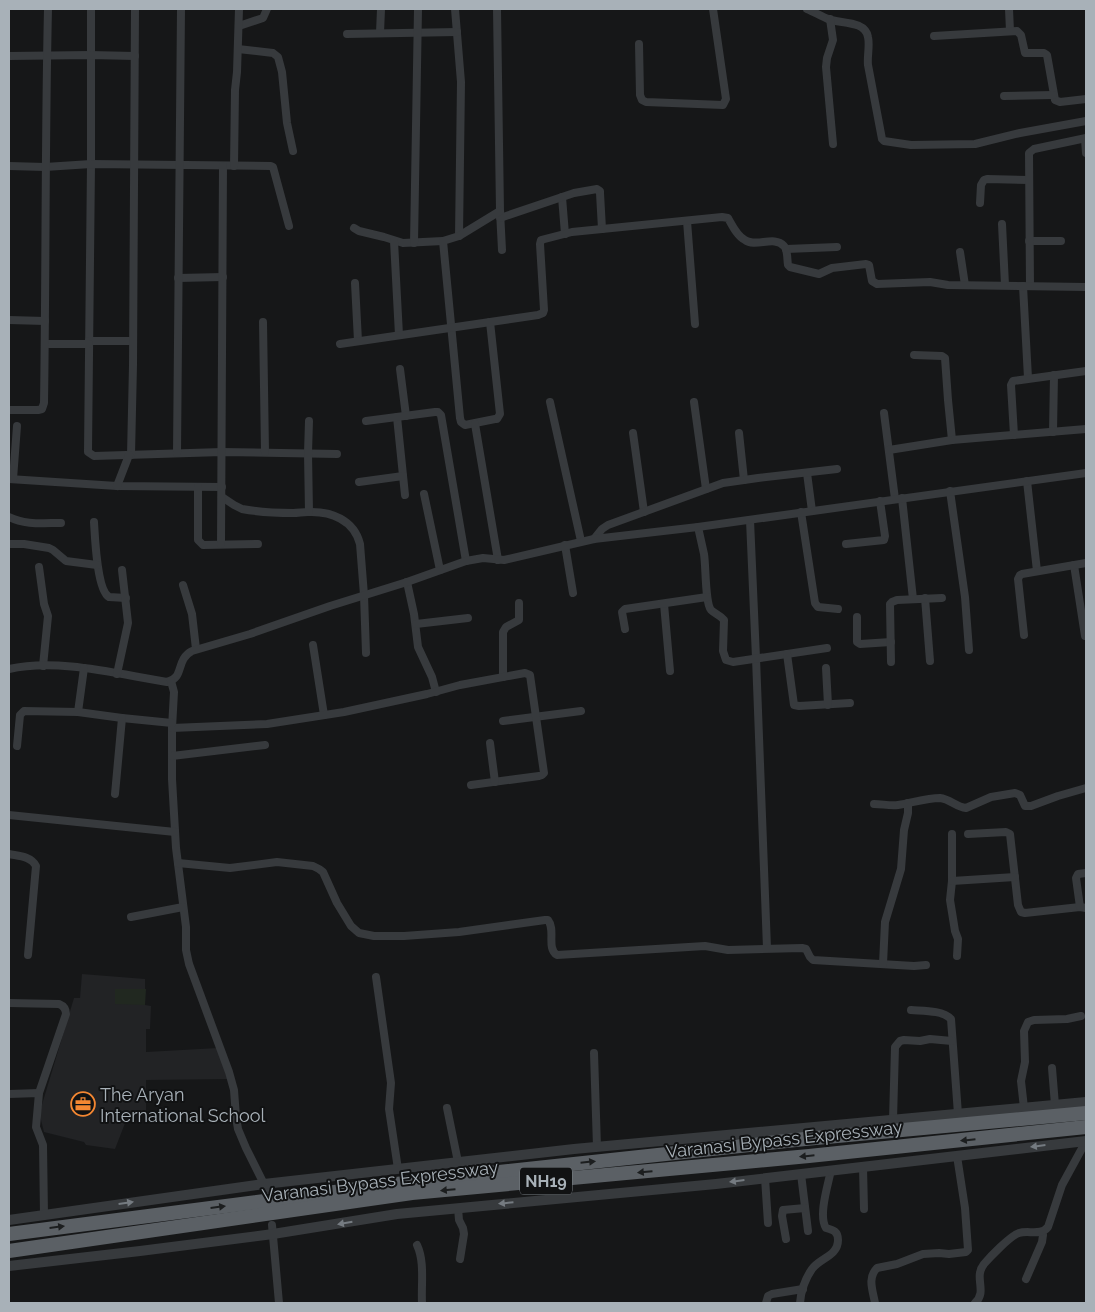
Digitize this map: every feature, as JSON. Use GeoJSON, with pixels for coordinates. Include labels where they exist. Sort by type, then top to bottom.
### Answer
{"type":"FeatureCollection","features":[{"type":"Feature","properties":{"kind":"highway","name":"Varanasi Bypass Expressway"},"geometry":{"type":"LineString","coordinates":[[9,1234],[443,1178],[805,1139],[1086,1113]]}},
{"type":"Feature","properties":{"kind":"highway","name":"Varanasi Bypass Expressway"},"geometry":{"type":"LineString","coordinates":[[9,1251],[412,1193],[800,1157],[1086,1127]]}},
{"type":"Feature","properties":{"kind":"street"},"geometry":{"type":"LineString","coordinates":[[9,410],[38,410],[43,407],[48,9]]}},
{"type":"Feature","properties":{"kind":"street"},"geometry":{"type":"LineString","coordinates":[[90,9],[91,164],[88,452],[94,456],[222,452],[337,454]]}},
{"type":"Feature","properties":{"kind":"street"},"geometry":{"type":"LineString","coordinates":[[117,486],[130,455],[133,341],[135,9]]}},
{"type":"Feature","properties":{"kind":"street"},"geometry":{"type":"LineString","coordinates":[[177,453],[181,9]]}},
{"type":"Feature","properties":{"kind":"street"},"geometry":{"type":"LineString","coordinates":[[234,166],[234,90],[237,72],[239,9]]}},
{"type":"Feature","properties":{"kind":"street"},"geometry":{"type":"LineString","coordinates":[[239,26],[263,18],[267,9]]}},
{"type":"Feature","properties":{"kind":"street"},"geometry":{"type":"LineString","coordinates":[[380,33],[381,9]]}},
{"type":"Feature","properties":{"kind":"street"},"geometry":{"type":"LineString","coordinates":[[414,243],[418,9]]}},
{"type":"Feature","properties":{"kind":"street"},"geometry":{"type":"LineString","coordinates":[[455,9],[461,82],[459,236]]}},
{"type":"Feature","properties":{"kind":"street"},"geometry":{"type":"LineString","coordinates":[[497,9],[502,250]]}},
{"type":"Feature","properties":{"kind":"street"},"geometry":{"type":"LineString","coordinates":[[639,44],[640,95],[642,100],[646,102],[723,105],[726,98],[713,9]]}},
{"type":"Feature","properties":{"kind":"street"},"geometry":{"type":"LineString","coordinates":[[807,9],[830,20],[853,23],[868,34],[868,65],[882,139],[884,141],[911,144],[975,144],[1020,133],[1086,121]]}},
{"type":"Feature","properties":{"kind":"street"},"geometry":{"type":"LineString","coordinates":[[1009,9],[1010,31]]}},
{"type":"Feature","properties":{"kind":"street"},"geometry":{"type":"LineString","coordinates":[[830,20],[833,40],[826,67],[833,144]]}},
{"type":"Feature","properties":{"kind":"street"},"geometry":{"type":"LineString","coordinates":[[934,36],[1015,30],[1019,32],[1025,53],[1044,53],[1047,55],[1053,95],[1057,102],[1086,98]]}},
{"type":"Feature","properties":{"kind":"street"},"geometry":{"type":"LineString","coordinates":[[347,34],[457,32]]}},
{"type":"Feature","properties":{"kind":"street"},"geometry":{"type":"LineString","coordinates":[[238,49],[273,53],[278,57],[282,72],[287,123],[293,151]]}},
{"type":"Feature","properties":{"kind":"street"},"geometry":{"type":"LineString","coordinates":[[9,56],[135,56]]}},
{"type":"Feature","properties":{"kind":"street"},"geometry":{"type":"LineString","coordinates":[[1004,96],[1053,95]]}},
{"type":"Feature","properties":{"kind":"street"},"geometry":{"type":"LineString","coordinates":[[1028,378],[1028,156],[1031,150],[1034,149],[1086,138],[1086,153]]}},
{"type":"Feature","properties":{"kind":"street"},"geometry":{"type":"LineString","coordinates":[[9,166],[91,164],[134,166],[269,166],[273,168],[289,226]]}},
{"type":"Feature","properties":{"kind":"street"},"geometry":{"type":"LineString","coordinates":[[221,544],[223,166]]}},
{"type":"Feature","properties":{"kind":"street"},"geometry":{"type":"LineString","coordinates":[[980,203],[981,185],[984,180],[1029,180]]}},
{"type":"Feature","properties":{"kind":"street"},"geometry":{"type":"LineString","coordinates":[[354,228],[403,243],[443,241],[459,236],[500,215],[529,209],[582,191],[599,190],[602,229]]}},
{"type":"Feature","properties":{"kind":"street"},"geometry":{"type":"LineString","coordinates":[[562,197],[565,234]]}},
{"type":"Feature","properties":{"kind":"street"},"geometry":{"type":"LineString","coordinates":[[340,344],[543,313],[540,242],[565,234],[602,229],[726,217],[745,241],[755,243],[778,242],[786,249],[788,265],[790,267],[816,274],[832,268],[866,264],[868,265],[872,282],[877,284],[930,282],[948,285],[1086,287]]}},
{"type":"Feature","properties":{"kind":"street"},"geometry":{"type":"LineString","coordinates":[[687,221],[695,324]]}},
{"type":"Feature","properties":{"kind":"street"},"geometry":{"type":"LineString","coordinates":[[1002,224],[1005,285]]}},
{"type":"Feature","properties":{"kind":"street"},"geometry":{"type":"LineString","coordinates":[[1029,241],[1061,240]]}},
{"type":"Feature","properties":{"kind":"street"},"geometry":{"type":"LineString","coordinates":[[394,241],[399,335]]}},
{"type":"Feature","properties":{"kind":"street"},"geometry":{"type":"LineString","coordinates":[[443,241],[460,418],[461,422],[465,425],[495,419],[500,414],[490,322]]}},
{"type":"Feature","properties":{"kind":"street"},"geometry":{"type":"LineString","coordinates":[[786,249],[837,247]]}},
{"type":"Feature","properties":{"kind":"street"},"geometry":{"type":"LineString","coordinates":[[960,252],[965,285]]}},
{"type":"Feature","properties":{"kind":"street"},"geometry":{"type":"LineString","coordinates":[[178,278],[223,277]]}},
{"type":"Feature","properties":{"kind":"street"},"geometry":{"type":"LineString","coordinates":[[355,284],[358,341]]}},
{"type":"Feature","properties":{"kind":"street"},"geometry":{"type":"LineString","coordinates":[[9,320],[45,321]]}},
{"type":"Feature","properties":{"kind":"street"},"geometry":{"type":"LineString","coordinates":[[263,322],[264,452]]}},
{"type":"Feature","properties":{"kind":"street"},"geometry":{"type":"LineString","coordinates":[[44,344],[133,341]]}},
{"type":"Feature","properties":{"kind":"street"},"geometry":{"type":"LineString","coordinates":[[914,355],[942,356],[945,358],[952,440]]}},
{"type":"Feature","properties":{"kind":"street"},"geometry":{"type":"LineString","coordinates":[[400,369],[406,416]]}},
{"type":"Feature","properties":{"kind":"street"},"geometry":{"type":"LineString","coordinates":[[1014,435],[1012,382],[1028,378],[1086,371]]}},
{"type":"Feature","properties":{"kind":"street"},"geometry":{"type":"LineString","coordinates":[[1053,432],[1054,375]]}},
{"type":"Feature","properties":{"kind":"street"},"geometry":{"type":"LineString","coordinates":[[550,402],[581,541]]}},
{"type":"Feature","properties":{"kind":"street"},"geometry":{"type":"LineString","coordinates":[[694,402],[706,489]]}},
{"type":"Feature","properties":{"kind":"street"},"geometry":{"type":"LineString","coordinates":[[366,421],[435,412],[438,412],[441,416],[466,561]]}},
{"type":"Feature","properties":{"kind":"street"},"geometry":{"type":"LineString","coordinates":[[884,413],[914,599]]}},
{"type":"Feature","properties":{"kind":"street"},"geometry":{"type":"LineString","coordinates":[[397,417],[405,495]]}},
{"type":"Feature","properties":{"kind":"street"},"geometry":{"type":"LineString","coordinates":[[309,421],[309,512]]}},
{"type":"Feature","properties":{"kind":"street"},"geometry":{"type":"LineString","coordinates":[[475,424],[498,560]]}},
{"type":"Feature","properties":{"kind":"street"},"geometry":{"type":"LineString","coordinates":[[17,426],[11,479],[117,486],[222,487]]}},
{"type":"Feature","properties":{"kind":"street"},"geometry":{"type":"LineString","coordinates":[[889,450],[952,440],[1086,429]]}},
{"type":"Feature","properties":{"kind":"street"},"geometry":{"type":"LineString","coordinates":[[633,433],[644,512]]}},
{"type":"Feature","properties":{"kind":"street"},"geometry":{"type":"LineString","coordinates":[[739,433],[744,480]]}},
{"type":"Feature","properties":{"kind":"street"},"geometry":{"type":"LineString","coordinates":[[594,539],[608,525],[723,484],[837,469]]}},
{"type":"Feature","properties":{"kind":"street"},"geometry":{"type":"LineString","coordinates":[[807,473],[812,511]]}},
{"type":"Feature","properties":{"kind":"street"},"geometry":{"type":"LineString","coordinates":[[9,670],[29,666],[84,668],[166,682],[172,681],[178,675],[186,654],[196,649],[250,634],[466,561],[483,558],[504,560],[594,539],[698,527],[1086,473]]}},
{"type":"Feature","properties":{"kind":"street"},"geometry":{"type":"LineString","coordinates":[[359,482],[403,476]]}},
{"type":"Feature","properties":{"kind":"street"},"geometry":{"type":"LineString","coordinates":[[1027,481],[1037,571]]}},
{"type":"Feature","properties":{"kind":"street"},"geometry":{"type":"LineString","coordinates":[[198,488],[198,540],[203,545],[258,544]]}},
{"type":"Feature","properties":{"kind":"street"},"geometry":{"type":"LineString","coordinates":[[950,491],[965,596],[969,650]]}},
{"type":"Feature","properties":{"kind":"street"},"geometry":{"type":"LineString","coordinates":[[424,494],[440,570]]}},
{"type":"Feature","properties":{"kind":"street"},"geometry":{"type":"LineString","coordinates":[[222,497],[234,506],[251,511],[295,514],[320,513],[341,518],[348,522],[360,544],[366,653]]}},
{"type":"Feature","properties":{"kind":"street"},"geometry":{"type":"LineString","coordinates":[[846,544],[884,540],[886,536],[880,501]]}},
{"type":"Feature","properties":{"kind":"street"},"geometry":{"type":"LineString","coordinates":[[801,512],[814,603],[818,607],[838,609]]}},
{"type":"Feature","properties":{"kind":"street"},"geometry":{"type":"LineString","coordinates":[[9,517],[26,523],[60,524]]}},
{"type":"Feature","properties":{"kind":"street"},"geometry":{"type":"LineString","coordinates":[[750,520],[766,948]]}},
{"type":"Feature","properties":{"kind":"street"},"geometry":{"type":"LineString","coordinates":[[94,522],[97,565],[106,596],[126,598]]}},
{"type":"Feature","properties":{"kind":"street"},"geometry":{"type":"LineString","coordinates":[[698,527],[704,554],[707,597],[711,610],[724,620],[723,650],[726,660],[733,662],[827,648]]}},
{"type":"Feature","properties":{"kind":"street"},"geometry":{"type":"LineString","coordinates":[[9,544],[24,544],[48,548],[66,561],[97,565]]}},
{"type":"Feature","properties":{"kind":"street"},"geometry":{"type":"LineString","coordinates":[[565,545],[573,594]]}},
{"type":"Feature","properties":{"kind":"street"},"geometry":{"type":"LineString","coordinates":[[1024,636],[1019,576],[1086,563]]}},
{"type":"Feature","properties":{"kind":"street"},"geometry":{"type":"LineString","coordinates":[[1074,565],[1085,636]]}},
{"type":"Feature","properties":{"kind":"street"},"geometry":{"type":"LineString","coordinates":[[39,567],[44,604],[48,616],[43,666]]}},
{"type":"Feature","properties":{"kind":"street"},"geometry":{"type":"LineString","coordinates":[[117,674],[128,628],[122,570]]}},
{"type":"Feature","properties":{"kind":"street"},"geometry":{"type":"LineString","coordinates":[[406,582],[416,624],[420,652],[432,677],[436,692]]}},
{"type":"Feature","properties":{"kind":"street"},"geometry":{"type":"LineString","coordinates":[[183,585],[192,614],[196,649]]}},
{"type":"Feature","properties":{"kind":"street"},"geometry":{"type":"LineString","coordinates":[[625,629],[623,610],[707,597]]}},
{"type":"Feature","properties":{"kind":"street"},"geometry":{"type":"LineString","coordinates":[[925,598],[930,661]]}},
{"type":"Feature","properties":{"kind":"street"},"geometry":{"type":"LineString","coordinates":[[891,662],[890,604],[897,600],[942,598]]}},
{"type":"Feature","properties":{"kind":"street"},"geometry":{"type":"LineString","coordinates":[[503,677],[503,632],[506,627],[519,620],[519,603]]}},
{"type":"Feature","properties":{"kind":"street"},"geometry":{"type":"LineString","coordinates":[[664,604],[670,671]]}},
{"type":"Feature","properties":{"kind":"street"},"geometry":{"type":"LineString","coordinates":[[857,617],[857,642],[860,644],[891,642]]}},
{"type":"Feature","properties":{"kind":"street"},"geometry":{"type":"LineString","coordinates":[[416,624],[468,618]]}},
{"type":"Feature","properties":{"kind":"street"},"geometry":{"type":"LineString","coordinates":[[313,645],[324,715]]}},
{"type":"Feature","properties":{"kind":"street"},"geometry":{"type":"LineString","coordinates":[[788,654],[794,705],[850,703]]}},
{"type":"Feature","properties":{"kind":"street"},"geometry":{"type":"LineString","coordinates":[[78,712],[84,668]]}},
{"type":"Feature","properties":{"kind":"street"},"geometry":{"type":"LineString","coordinates":[[826,668],[828,705]]}},
{"type":"Feature","properties":{"kind":"street"},"geometry":{"type":"LineString","coordinates":[[18,746],[20,715],[22,712],[28,711],[78,712],[172,725],[267,724],[392,702],[460,685],[525,673],[530,675],[544,773],[539,776],[471,785]]}},
{"type":"Feature","properties":{"kind":"street"},"geometry":{"type":"LineString","coordinates":[[172,681],[174,692],[172,756],[175,832],[186,927],[186,950],[189,964],[229,1072],[234,1090],[236,1117],[241,1138],[266,1188]]}},
{"type":"Feature","properties":{"kind":"street"},"geometry":{"type":"LineString","coordinates":[[503,721],[581,711]]}},
{"type":"Feature","properties":{"kind":"street"},"geometry":{"type":"LineString","coordinates":[[115,794],[122,718]]}},
{"type":"Feature","properties":{"kind":"street"},"geometry":{"type":"LineString","coordinates":[[490,743],[495,782]]}},
{"type":"Feature","properties":{"kind":"street"},"geometry":{"type":"LineString","coordinates":[[172,756],[265,745]]}},
{"type":"Feature","properties":{"kind":"street"},"geometry":{"type":"LineString","coordinates":[[874,804],[896,805],[942,798],[961,808],[966,808],[991,796],[1015,793],[1020,795],[1025,806],[1032,806],[1086,788]]}},
{"type":"Feature","properties":{"kind":"street"},"geometry":{"type":"LineString","coordinates":[[883,964],[885,922],[901,869],[908,803]]}},
{"type":"Feature","properties":{"kind":"street"},"geometry":{"type":"LineString","coordinates":[[9,815],[175,832]]}},
{"type":"Feature","properties":{"kind":"street"},"geometry":{"type":"LineString","coordinates":[[968,834],[1006,832],[1010,834],[1020,912],[1083,908],[1076,878],[1078,874],[1086,873]]}},
{"type":"Feature","properties":{"kind":"street"},"geometry":{"type":"LineString","coordinates":[[952,834],[951,904],[958,942],[957,956]]}},
{"type":"Feature","properties":{"kind":"street"},"geometry":{"type":"LineString","coordinates":[[9,854],[32,860],[36,866],[28,955]]}},
{"type":"Feature","properties":{"kind":"street"},"geometry":{"type":"LineString","coordinates":[[178,863],[230,868],[277,862],[313,866],[323,872],[337,903],[351,926],[359,932],[374,936],[459,932],[548,920],[551,924],[552,950],[557,955],[705,946],[728,950],[804,948],[813,960],[914,966],[926,964]]}},
{"type":"Feature","properties":{"kind":"street"},"geometry":{"type":"LineString","coordinates":[[952,881],[1015,877]]}},
{"type":"Feature","properties":{"kind":"street"},"geometry":{"type":"LineString","coordinates":[[131,917],[183,907]]}},
{"type":"Feature","properties":{"kind":"street"},"geometry":{"type":"LineString","coordinates":[[376,977],[391,1083],[389,1109],[398,1169]]}},
{"type":"Feature","properties":{"kind":"street"},"geometry":{"type":"LineString","coordinates":[[9,1003],[59,1004],[66,1010],[39,1093],[36,1126],[43,1145],[44,1215]]}},
{"type":"Feature","properties":{"kind":"street"},"geometry":{"type":"LineString","coordinates":[[911,1010],[942,1013],[950,1019],[958,1114]]}},
{"type":"Feature","properties":{"kind":"street"},"geometry":{"type":"LineString","coordinates":[[1024,1108],[1021,1081],[1024,1066],[1024,1035],[1026,1025],[1034,1020],[1067,1019],[1081,1016]]}},
{"type":"Feature","properties":{"kind":"street"},"geometry":{"type":"LineString","coordinates":[[893,1120],[895,1047],[897,1043],[904,1040],[920,1041],[930,1039],[952,1041]]}},
{"type":"Feature","properties":{"kind":"street"},"geometry":{"type":"LineString","coordinates":[[594,1053],[597,1147]]}},
{"type":"Feature","properties":{"kind":"street"},"geometry":{"type":"LineString","coordinates":[[1052,1068],[1055,1105]]}},
{"type":"Feature","properties":{"kind":"street"},"geometry":{"type":"LineString","coordinates":[[9,1094],[39,1093]]}},
{"type":"Feature","properties":{"kind":"street"},"geometry":{"type":"LineString","coordinates":[[9,1220],[458,1162],[597,1147],[1086,1102]]}},
{"type":"Feature","properties":{"kind":"street"},"geometry":{"type":"LineString","coordinates":[[447,1108],[458,1162]]}},
{"type":"Feature","properties":{"kind":"street"},"geometry":{"type":"LineString","coordinates":[[9,1266],[140,1251],[272,1230],[397,1214],[765,1178],[1086,1141]]}},
{"type":"Feature","properties":{"kind":"street"},"geometry":{"type":"LineString","coordinates":[[975,1303],[981,1293],[979,1278],[984,1264],[1011,1237],[1018,1233],[1042,1232],[1048,1227],[1062,1185],[1086,1141]]}},
{"type":"Feature","properties":{"kind":"street"},"geometry":{"type":"LineString","coordinates":[[875,1303],[871,1280],[872,1274],[877,1268],[902,1263],[923,1254],[939,1252],[949,1254],[966,1252],[968,1250],[965,1208],[957,1156]]}},
{"type":"Feature","properties":{"kind":"street"},"geometry":{"type":"LineString","coordinates":[[863,1167],[864,1209]]}},
{"type":"Feature","properties":{"kind":"street"},"geometry":{"type":"LineString","coordinates":[[800,1303],[803,1289],[812,1269],[818,1262],[834,1252],[838,1245],[836,1232],[826,1228],[823,1223],[823,1212],[831,1170]]}},
{"type":"Feature","properties":{"kind":"street"},"geometry":{"type":"LineString","coordinates":[[801,1174],[808,1231]]}},
{"type":"Feature","properties":{"kind":"street"},"geometry":{"type":"LineString","coordinates":[[765,1178],[768,1223]]}},
{"type":"Feature","properties":{"kind":"street"},"geometry":{"type":"LineString","coordinates":[[458,1208],[464,1234],[460,1259]]}},
{"type":"Feature","properties":{"kind":"street"},"geometry":{"type":"LineString","coordinates":[[786,1239],[782,1216],[784,1210],[804,1208]]}},
{"type":"Feature","properties":{"kind":"street"},"geometry":{"type":"LineString","coordinates":[[272,1230],[279,1303]]}},
{"type":"Feature","properties":{"kind":"street"},"geometry":{"type":"LineString","coordinates":[[1026,1279],[1042,1242],[1042,1232]]}},
{"type":"Feature","properties":{"kind":"street"},"geometry":{"type":"LineString","coordinates":[[417,1245],[421,1261],[422,1303]]}},
{"type":"Feature","properties":{"kind":"street"},"geometry":{"type":"LineString","coordinates":[[766,1303],[768,1296],[772,1294],[803,1289]]}},
{"type":"Feature","properties":{"kind":"shaded area"},"geometry":{"type":"Polygon","coordinates":[[[82,974],[145,979],[145,1005],[151,1006],[150,1029],[146,1029],[146,1052],[218,1048],[229,1079],[146,1080],[146,1115],[129,1113],[115,1149],[86,1145],[84,1142],[44,1132],[40,1116],[41,1108],[74,998],[80,998],[82,974]]]}},
{"type":"Feature","properties":{"kind":"shaded area"},"geometry":{"type":"Polygon","coordinates":[[[115,989],[146,989],[145,1005],[115,1004],[115,989]]]}},
{"type":"Feature","properties":{"kind":"place","name":"The Aryan International School"},"geometry":{"type":"Point","coordinates":[83,1104]}}]}
